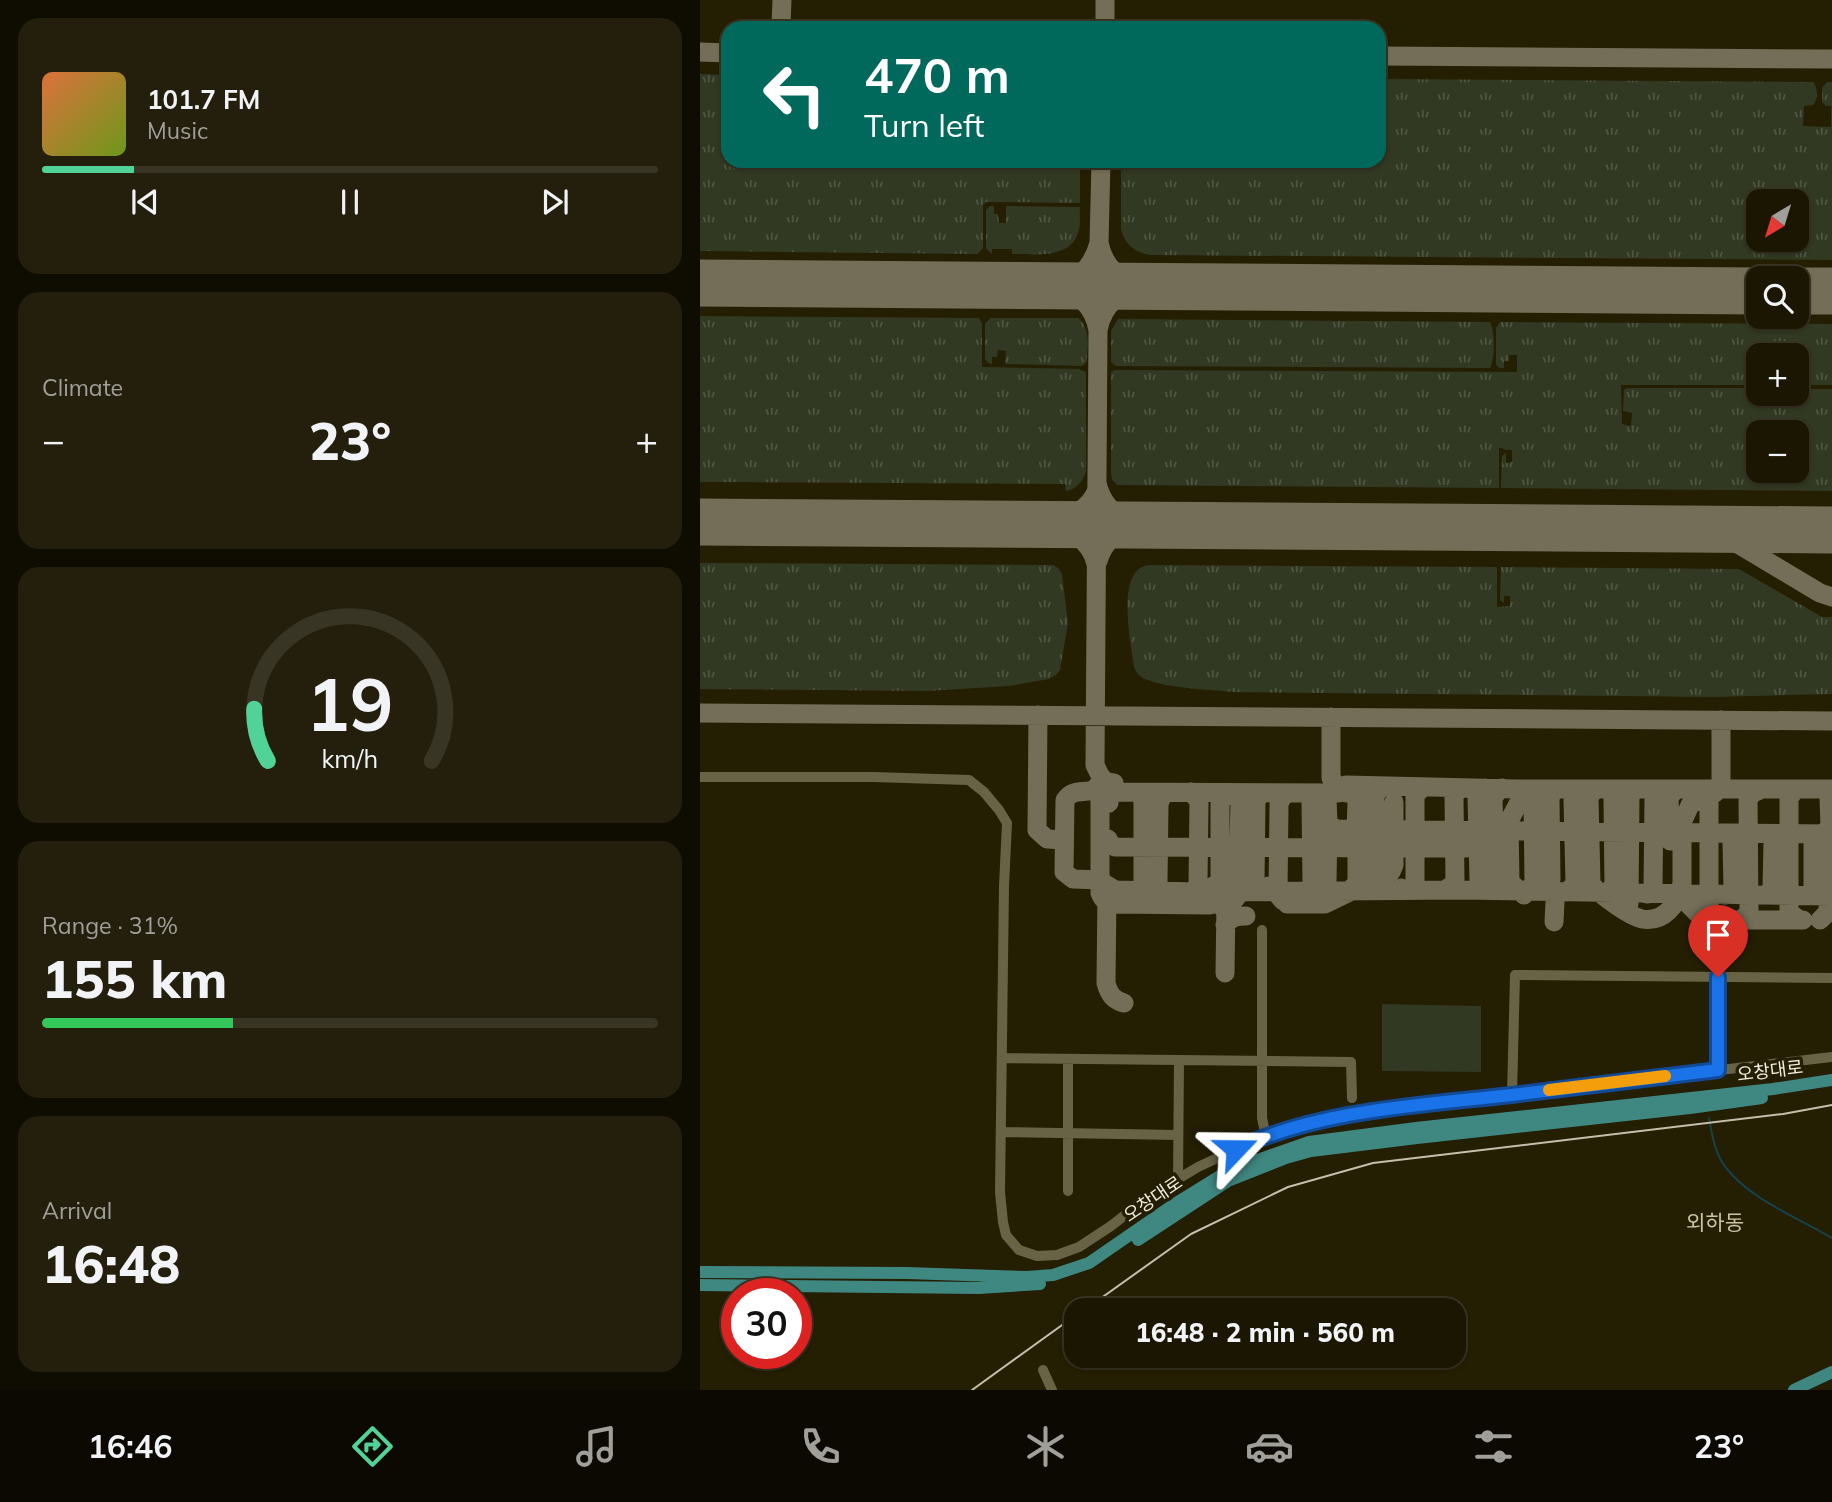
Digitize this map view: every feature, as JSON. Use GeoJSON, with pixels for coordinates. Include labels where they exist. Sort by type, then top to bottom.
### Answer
{"type":"FeatureCollection","features":[{"type":"Feature","properties":{"kind":"main road","name":"오창대로"},"geometry":{"type":"LineString","coordinates":[[1721,1099],[1832,1080]]}},
{"type":"Feature","properties":{"kind":"main road","name":"오창대로"},"geometry":{"type":"LineString","coordinates":[[700,1285],[979,1288],[1062,1281],[1114,1257],[1228,1181],[1286,1158],[1404,1139],[1721,1099],[1832,1089]]}},
{"type":"Feature","properties":{"kind":"main road","name":"오창대로"},"geometry":{"type":"LineString","coordinates":[[700,1272],[1027,1277],[1053,1275],[1089,1263],[1223,1174],[1309,1142],[1497,1119],[1690,1103]]}},
{"type":"Feature","properties":{"kind":"main road"},"geometry":{"type":"LineString","coordinates":[[1794,1390],[1832,1371]]}},
{"type":"Feature","properties":{"kind":"street"},"geometry":{"type":"LineString","coordinates":[[700,777],[873,776],[969,780],[984,792],[999,810],[1007,823],[1003,886],[1000,1192],[1006,1235],[1019,1250],[1037,1256],[1056,1255],[1079,1247],[1148,1197],[1198,1167],[1266,1136],[1334,1118],[1437,1103],[1832,1057]]}},
{"type":"Feature","properties":{"kind":"street"},"geometry":{"type":"LineString","coordinates":[[1262,930],[1262,1118],[1266,1136]]}},
{"type":"Feature","properties":{"kind":"street"},"geometry":{"type":"LineString","coordinates":[[1512,1095],[1515,975],[1832,978]]}},
{"type":"Feature","properties":{"kind":"street"},"geometry":{"type":"LineString","coordinates":[[1718,977],[1718,1070]]}},
{"type":"Feature","properties":{"kind":"street"},"geometry":{"type":"LineString","coordinates":[[1002,1058],[1351,1062],[1352,1098]]}},
{"type":"Feature","properties":{"kind":"street"},"geometry":{"type":"LineString","coordinates":[[1068,1060],[1068,1191]]}},
{"type":"Feature","properties":{"kind":"street"},"geometry":{"type":"LineString","coordinates":[[1178,1180],[1179,1061]]}},
{"type":"Feature","properties":{"kind":"street"},"geometry":{"type":"LineString","coordinates":[[1001,1132],[1178,1135]]}},
{"type":"Feature","properties":{"kind":"street"},"geometry":{"type":"LineString","coordinates":[[1043,1370],[1052,1390]]}},
{"type":"Feature","properties":{"kind":"green space"},"geometry":{"type":"Polygon","coordinates":[[[700,74],[721,75],[721,168],[1080,168],[1080,203],[986,202],[983,205],[983,248],[978,254],[700,251],[700,74]]]}},
{"type":"Feature","properties":{"kind":"green space"},"geometry":{"type":"Polygon","coordinates":[[[1386,79],[1813,82],[1817,90],[1816,100],[1813,105],[1804,106],[1803,126],[1831,127],[1831,106],[1822,102],[1822,88],[1827,82],[1832,82],[1832,260],[1151,255],[1140,252],[1125,240],[1121,229],[1121,168],[1386,168],[1386,79]]]}},
{"type":"Feature","properties":{"kind":"green space"},"geometry":{"type":"Polygon","coordinates":[[[994,206],[994,214],[998,214],[999,223],[1006,223],[1006,206],[1080,207],[1079,229],[1075,239],[1061,251],[1012,254],[1012,249],[992,249],[992,254],[986,248],[986,210],[994,206]]]}},
{"type":"Feature","properties":{"kind":"green space"},"geometry":{"type":"Polygon","coordinates":[[[700,316],[979,318],[982,324],[982,367],[1079,369],[1086,372],[1085,475],[1076,486],[1066,491],[1065,484],[700,482],[700,316]]]}},
{"type":"Feature","properties":{"kind":"green space"},"geometry":{"type":"Polygon","coordinates":[[[991,318],[1078,318],[1087,333],[1086,363],[1082,366],[1005,364],[1006,351],[998,350],[997,357],[992,357],[992,364],[988,363],[985,359],[985,323],[991,318]]]}},
{"type":"Feature","properties":{"kind":"green space"},"geometry":{"type":"Polygon","coordinates":[[[1118,319],[1490,322],[1494,352],[1490,368],[1116,366],[1111,362],[1111,331],[1118,319]]]}},
{"type":"Feature","properties":{"kind":"green space"},"geometry":{"type":"Polygon","coordinates":[[[1500,322],[1746,323],[1746,329],[1809,329],[1809,324],[1832,324],[1832,385],[1809,385],[1809,343],[1746,343],[1746,385],[1621,385],[1622,424],[1631,426],[1632,413],[1623,411],[1624,390],[1627,388],[1746,388],[1746,406],[1809,406],[1809,389],[1832,389],[1832,491],[1501,488],[1502,456],[1506,453],[1506,463],[1512,462],[1512,450],[1502,448],[1499,448],[1499,488],[1117,485],[1112,479],[1111,372],[1114,370],[1517,372],[1517,355],[1509,355],[1509,361],[1504,361],[1504,368],[1496,365],[1496,328],[1500,322]]]}},
{"type":"Feature","properties":{"kind":"green space"},"geometry":{"type":"Polygon","coordinates":[[[700,563],[1053,565],[1062,574],[1068,623],[1060,670],[1049,679],[1009,686],[927,691],[700,689],[700,563]]]}},
{"type":"Feature","properties":{"kind":"green space"},"geometry":{"type":"Polygon","coordinates":[[[1148,565],[1497,567],[1497,607],[1510,606],[1510,596],[1504,596],[1504,603],[1500,600],[1501,567],[1739,569],[1822,617],[1832,617],[1832,694],[1714,697],[1234,692],[1171,686],[1140,676],[1134,667],[1128,625],[1128,593],[1131,580],[1138,570],[1148,565]]]}},
{"type":"Feature","properties":{"kind":"green space"},"geometry":{"type":"Polygon","coordinates":[[[1382,1004],[1481,1006],[1481,1072],[1382,1071],[1382,1004]]]}},
{"type":"Feature","properties":{"kind":"waterway"},"geometry":{"type":"LineString","coordinates":[[1709,1118],[1720,1158],[1738,1180],[1776,1208],[1832,1238]]}},
{"type":"Feature","properties":{"kind":"taxiway"},"geometry":{"type":"LineString","coordinates":[[781,21],[782,0]]}},
{"type":"Feature","properties":{"kind":"taxiway"},"geometry":{"type":"LineString","coordinates":[[1105,0],[1105,21]]}},
{"type":"Feature","properties":{"kind":"taxiway"},"geometry":{"type":"LineString","coordinates":[[700,52],[721,53]]}},
{"type":"Feature","properties":{"kind":"taxiway"},"geometry":{"type":"LineString","coordinates":[[1386,56],[1832,59]]}},
{"type":"Feature","properties":{"kind":"taxiway"},"geometry":{"type":"LineString","coordinates":[[1058,286],[1079,276],[1089,265],[1099,243],[1101,168]]}},
{"type":"Feature","properties":{"kind":"taxiway"},"geometry":{"type":"LineString","coordinates":[[1099,243],[1105,260],[1115,273],[1129,282],[1146,286]]}},
{"type":"Feature","properties":{"kind":"taxiway"},"geometry":{"type":"LineString","coordinates":[[1058,286],[1085,302],[1098,330]]}},
{"type":"Feature","properties":{"kind":"taxiway"},"geometry":{"type":"LineString","coordinates":[[1114,783],[1104,780],[1095,765],[1098,330],[1104,312],[1116,299],[1131,290],[1150,286]]}},
{"type":"Feature","properties":{"kind":"taxiway"},"geometry":{"type":"LineString","coordinates":[[1046,524],[1078,512],[1090,501],[1098,486]]}},
{"type":"Feature","properties":{"kind":"taxiway"},"geometry":{"type":"LineString","coordinates":[[1099,490],[1110,508],[1138,525]]}},
{"type":"Feature","properties":{"kind":"taxiway"},"geometry":{"type":"LineString","coordinates":[[1815,530],[1832,523]]}},
{"type":"Feature","properties":{"kind":"taxiway"},"geometry":{"type":"LineString","coordinates":[[1046,525],[1055,526],[1078,537],[1089,548],[1096,564]]}},
{"type":"Feature","properties":{"kind":"taxiway"},"geometry":{"type":"LineString","coordinates":[[1098,561],[1113,537],[1138,525]]}},
{"type":"Feature","properties":{"kind":"taxiway"},"geometry":{"type":"LineString","coordinates":[[1713,529],[1820,593],[1832,597]]}},
{"type":"Feature","properties":{"kind":"taxiway"},"geometry":{"type":"LineString","coordinates":[[700,713],[1832,721]]}},
{"type":"Feature","properties":{"kind":"taxiway"},"geometry":{"type":"LineString","coordinates":[[1038,715],[1037,830],[1047,839],[1064,840]]}},
{"type":"Feature","properties":{"kind":"taxiway"},"geometry":{"type":"LineString","coordinates":[[1331,717],[1331,778],[1346,793]]}},
{"type":"Feature","properties":{"kind":"taxiway"},"geometry":{"type":"LineString","coordinates":[[1721,720],[1721,779]]}},
{"type":"Feature","properties":{"kind":"taxiway"},"geometry":{"type":"LineString","coordinates":[[1101,780],[1106,789],[1116,792],[1338,793],[1346,785],[1516,789],[1832,789]]}},
{"type":"Feature","properties":{"kind":"taxiway"},"geometry":{"type":"LineString","coordinates":[[1109,803],[1100,783],[1094,790],[1074,793],[1065,800],[1064,872],[1073,879],[1101,880],[1115,890],[1462,890],[1832,896]]}},
{"type":"Feature","properties":{"kind":"taxiway"},"geometry":{"type":"LineString","coordinates":[[1100,786],[1100,893],[1106,901],[1115,904],[1216,903],[1224,908],[1225,912],[1239,894],[1239,856],[1231,847],[1239,840],[1240,802],[1237,796],[1231,793],[1222,799],[1220,804],[1220,891],[1225,902]]}},
{"type":"Feature","properties":{"kind":"taxiway"},"geometry":{"type":"LineString","coordinates":[[1371,888],[1376,882],[1375,794],[1383,786]]}},
{"type":"Feature","properties":{"kind":"taxiway"},"geometry":{"type":"LineString","coordinates":[[1401,888],[1409,889],[1415,885],[1415,795],[1423,787]]}},
{"type":"Feature","properties":{"kind":"taxiway"},"geometry":{"type":"LineString","coordinates":[[1445,890],[1455,883],[1454,796],[1462,788]]}},
{"type":"Feature","properties":{"kind":"taxiway"},"geometry":{"type":"LineString","coordinates":[[1481,839],[1478,839],[1477,797],[1485,788]]}},
{"type":"Feature","properties":{"kind":"taxiway"},"geometry":{"type":"LineString","coordinates":[[1488,832],[1478,839],[1479,881],[1489,890],[1495,883],[1493,798],[1502,788]]}},
{"type":"Feature","properties":{"kind":"taxiway"},"geometry":{"type":"LineString","coordinates":[[1526,891],[1534,884],[1533,799],[1541,789]]}},
{"type":"Feature","properties":{"kind":"taxiway"},"geometry":{"type":"LineString","coordinates":[[1551,880],[1550,797],[1558,789]]}},
{"type":"Feature","properties":{"kind":"taxiway"},"geometry":{"type":"LineString","coordinates":[[1567,892],[1575,884],[1573,800],[1580,789]]}},
{"type":"Feature","properties":{"kind":"taxiway"},"geometry":{"type":"LineString","coordinates":[[1595,789],[1589,797],[1591,884],[1623,910],[1642,919],[1657,918],[1669,911],[1680,893],[1681,886]]}},
{"type":"Feature","properties":{"kind":"taxiway"},"geometry":{"type":"LineString","coordinates":[[1607,893],[1614,885],[1613,800],[1619,789]]}},
{"type":"Feature","properties":{"kind":"taxiway"},"geometry":{"type":"LineString","coordinates":[[1629,904],[1630,795],[1636,789]]}},
{"type":"Feature","properties":{"kind":"taxiway"},"geometry":{"type":"LineString","coordinates":[[1670,841],[1669,796],[1677,789]]}},
{"type":"Feature","properties":{"kind":"taxiway"},"geometry":{"type":"LineString","coordinates":[[1715,793],[1705,795],[1690,805],[1682,823],[1682,892],[1698,914],[1711,920],[1740,920],[1749,910],[1748,799],[1762,789]]}},
{"type":"Feature","properties":{"kind":"taxiway"},"geometry":{"type":"LineString","coordinates":[[1798,919],[1789,912],[1789,798],[1795,790],[1800,789]]}},
{"type":"Feature","properties":{"kind":"taxiway"},"geometry":{"type":"LineString","coordinates":[[1191,792],[1199,801],[1198,883],[1207,891],[1213,886]]}},
{"type":"Feature","properties":{"kind":"taxiway"},"geometry":{"type":"LineString","coordinates":[[1145,884],[1151,891],[1158,883],[1159,804],[1162,796],[1167,793]]}},
{"type":"Feature","properties":{"kind":"taxiway"},"geometry":{"type":"LineString","coordinates":[[1262,793],[1256,800],[1255,881],[1263,891],[1269,886]]}},
{"type":"Feature","properties":{"kind":"taxiway"},"geometry":{"type":"LineString","coordinates":[[1283,901],[1278,895],[1279,804],[1282,797],[1288,793]]}},
{"type":"Feature","properties":{"kind":"taxiway"},"geometry":{"type":"LineString","coordinates":[[1328,823],[1327,882],[1320,891],[1312,881],[1311,802],[1319,793],[1327,799],[1328,823],[1336,829],[1832,834]]}},
{"type":"Feature","properties":{"kind":"taxiway"},"geometry":{"type":"LineString","coordinates":[[1350,890],[1357,883],[1357,855],[1365,847],[1357,841],[1356,829],[1357,803],[1365,793]]}},
{"type":"Feature","properties":{"kind":"taxiway"},"geometry":{"type":"LineString","coordinates":[[1832,793],[1829,797],[1832,829]]}},
{"type":"Feature","properties":{"kind":"taxiway"},"geometry":{"type":"LineString","coordinates":[[1524,895],[1510,882],[1509,821],[1518,804],[1534,794],[1543,794]]}},
{"type":"Feature","properties":{"kind":"taxiway"},"geometry":{"type":"LineString","coordinates":[[1647,894],[1653,887],[1654,797]]}},
{"type":"Feature","properties":{"kind":"taxiway"},"geometry":{"type":"LineString","coordinates":[[1143,802],[1143,880]]}},
{"type":"Feature","properties":{"kind":"taxiway"},"geometry":{"type":"LineString","coordinates":[[1287,904],[1325,904],[1391,872],[1394,865],[1394,802]]}},
{"type":"Feature","properties":{"kind":"taxiway"},"geometry":{"type":"LineString","coordinates":[[1709,802],[1709,906]]}},
{"type":"Feature","properties":{"kind":"taxiway"},"geometry":{"type":"LineString","coordinates":[[1820,920],[1828,912],[1830,827]]}},
{"type":"Feature","properties":{"kind":"taxiway"},"geometry":{"type":"LineString","coordinates":[[1823,896],[1813,889],[1813,843],[1826,831]]}},
{"type":"Feature","properties":{"kind":"taxiway"},"geometry":{"type":"LineString","coordinates":[[1108,839],[1115,847],[1466,848]]}},
{"type":"Feature","properties":{"kind":"taxiway"},"geometry":{"type":"LineString","coordinates":[[1725,895],[1729,894],[1733,887],[1732,843]]}},
{"type":"Feature","properties":{"kind":"taxiway"},"geometry":{"type":"LineString","coordinates":[[1763,895],[1772,889],[1773,843]]}},
{"type":"Feature","properties":{"kind":"taxiway"},"geometry":{"type":"LineString","coordinates":[[1107,892],[1106,983],[1112,996],[1124,1003]]}},
{"type":"Feature","properties":{"kind":"taxiway"},"geometry":{"type":"LineString","coordinates":[[1225,973],[1226,900]]}},
{"type":"Feature","properties":{"kind":"taxiway"},"geometry":{"type":"LineString","coordinates":[[1554,922],[1555,902]]}},
{"type":"Feature","properties":{"kind":"taxiway"},"geometry":{"type":"LineString","coordinates":[[1225,925],[1234,917],[1246,916]]}},
{"type":"Feature","properties":{"kind":"taxiway"},"geometry":{"type":"LineString","coordinates":[[1740,920],[1803,920]]}},
{"type":"Feature","properties":{"kind":"runway"},"geometry":{"type":"LineString","coordinates":[[700,283],[1746,291]]}},
{"type":"Feature","properties":{"kind":"runway"},"geometry":{"type":"LineString","coordinates":[[1809,291],[1832,291]]}},
{"type":"Feature","properties":{"kind":"runway"},"geometry":{"type":"LineString","coordinates":[[700,522],[1832,530]]}},
{"type":"Feature","properties":{"kind":"railway"},"geometry":{"type":"LineString","coordinates":[[1101,1298],[1191,1234],[1288,1187],[1373,1163],[1783,1114],[1832,1105]]}},
{"type":"Feature","properties":{"kind":"railway"},"geometry":{"type":"LineString","coordinates":[[972,1390],[1064,1324]]}},
{"type":"Feature","properties":{"kind":"slow traffic"},"geometry":{"type":"LineString","coordinates":[[1549,1090],[1665,1076]]}},
{"type":"Feature","properties":{"kind":"district","name":"외하동"},"geometry":{"type":"Point","coordinates":[1715,1223]}},
{"type":"Feature","properties":{"kind":"route"},"geometry":{"type":"LineString","coordinates":[[1236,1149],[1260,1138],[1351,1115],[1718,1070],[1718,977]]}}]}
